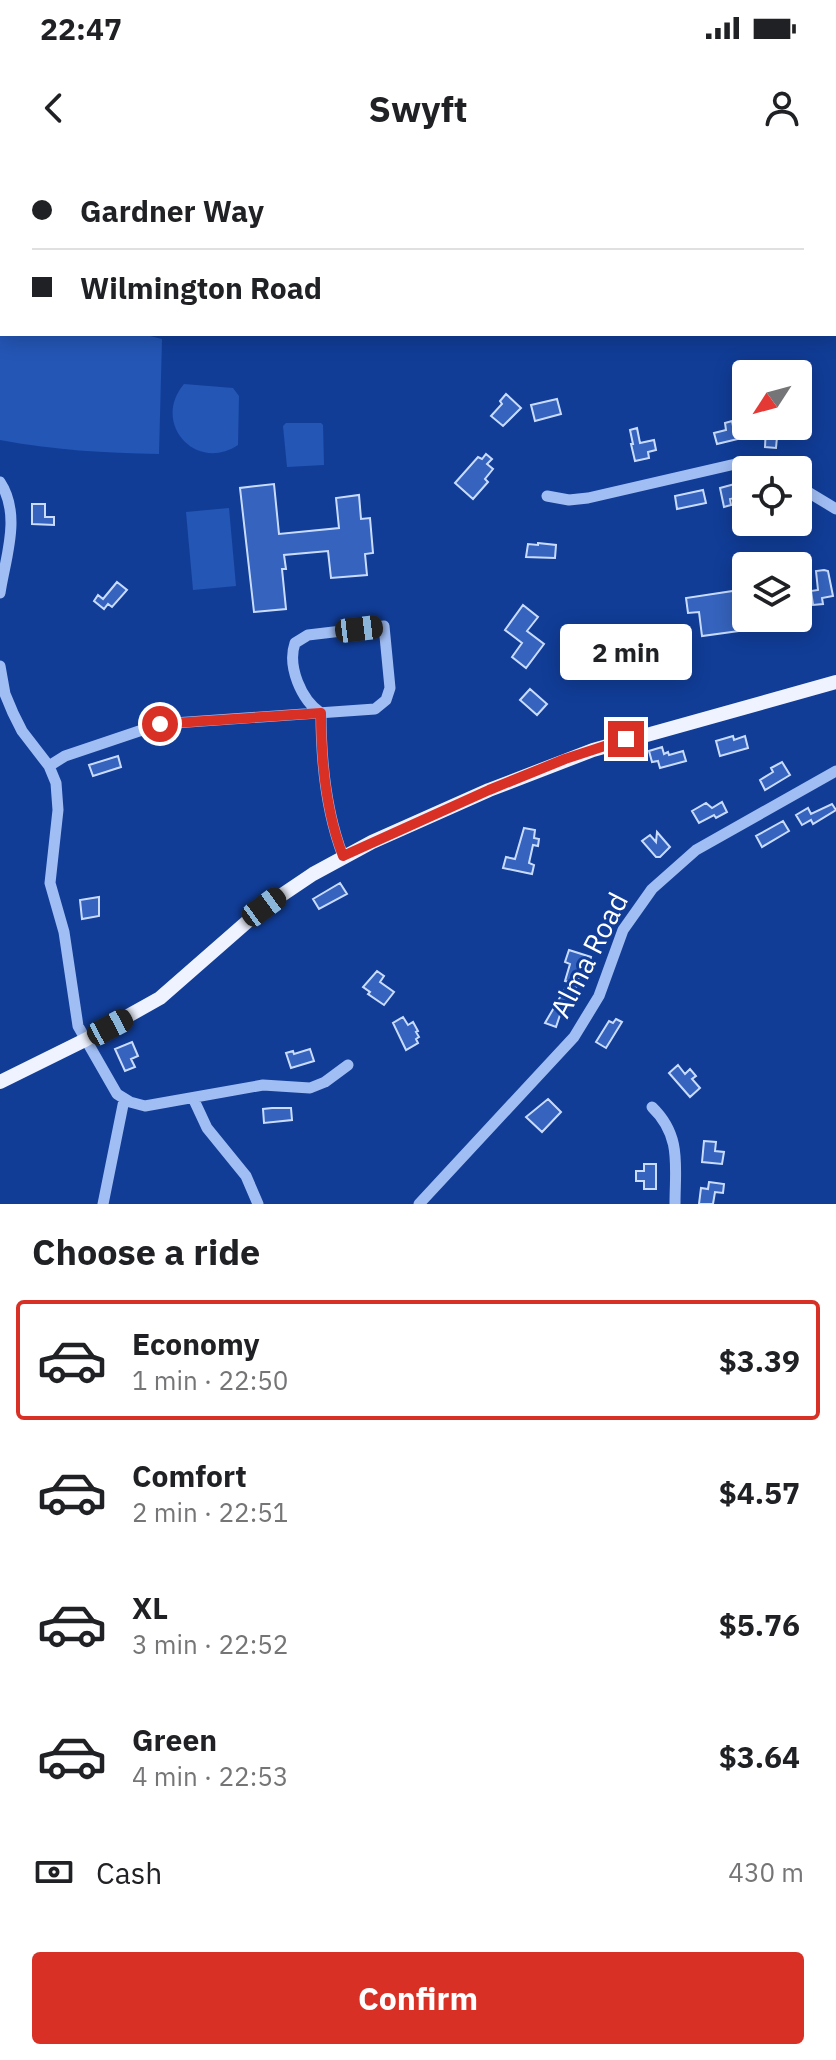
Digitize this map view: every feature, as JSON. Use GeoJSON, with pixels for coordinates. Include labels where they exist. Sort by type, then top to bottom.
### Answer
{"type":"FeatureCollection","features":[{"type":"Feature","properties":{"kind":"main road"},"geometry":{"type":"LineString","coordinates":[[0,1082],[160,998],[264,907],[343,856],[565,759],[626,739],[836,682]]}},
{"type":"Feature","properties":{"kind":"street"},"geometry":{"type":"LineString","coordinates":[[547,496],[569,500],[588,498],[732,465]]}},
{"type":"Feature","properties":{"kind":"street"},"geometry":{"type":"LineString","coordinates":[[0,482],[8,503],[11,525],[0,593]]}},
{"type":"Feature","properties":{"kind":"street"},"geometry":{"type":"LineString","coordinates":[[812,494],[836,509]]}},
{"type":"Feature","properties":{"kind":"street"},"geometry":{"type":"LineString","coordinates":[[49,766],[67,755],[160,724],[321,713],[375,709],[386,700],[390,688],[384,626],[308,635],[295,643],[293,654],[299,684],[309,703],[321,713],[326,785],[343,856]]}},
{"type":"Feature","properties":{"kind":"street"},"geometry":{"type":"LineString","coordinates":[[0,666],[5,694],[13,713],[22,731],[49,766],[56,783],[58,803],[50,883],[66,943],[76,1020],[110,1085],[124,1100],[145,1106],[263,1085],[310,1088],[330,1079],[348,1065]]}},
{"type":"Feature","properties":{"kind":"street","name":"Alma Road"},"geometry":{"type":"LineString","coordinates":[[419,1204],[553,1062],[583,1025],[599,996],[623,930],[652,889],[696,850],[836,771]]}},
{"type":"Feature","properties":{"kind":"street"},"geometry":{"type":"LineString","coordinates":[[193,1098],[207,1128],[246,1176],[258,1204]]}},
{"type":"Feature","properties":{"kind":"street"},"geometry":{"type":"LineString","coordinates":[[103,1204],[124,1100]]}},
{"type":"Feature","properties":{"kind":"street"},"geometry":{"type":"LineString","coordinates":[[652,1107],[667,1123],[673,1138],[675,1204]]}},
{"type":"Feature","properties":{"kind":"shaded area"},"geometry":{"type":"Polygon","coordinates":[[[0,336],[150,336],[162,339],[159,454],[79,450],[0,440],[0,336]]]}},
{"type":"Feature","properties":{"kind":"shaded area"},"geometry":{"type":"Polygon","coordinates":[[[184,384],[233,388],[239,396],[238,445],[222,452],[207,453],[183,440],[173,414],[175,399],[184,384]]]}},
{"type":"Feature","properties":{"kind":"shaded area"},"geometry":{"type":"Polygon","coordinates":[[[286,423],[323,425],[324,465],[287,467],[283,426],[286,423]]]}},
{"type":"Feature","properties":{"kind":"shaded area"},"geometry":{"type":"Polygon","coordinates":[[[229,508],[236,586],[193,590],[186,512],[229,508]]]}},
{"type":"Feature","properties":{"kind":"building"},"geometry":{"type":"Polygon","coordinates":[[[506,394],[521,408],[503,426],[491,416],[506,394]]]}},
{"type":"Feature","properties":{"kind":"building"},"geometry":{"type":"Polygon","coordinates":[[[557,399],[561,414],[535,421],[531,405],[557,399]]]}},
{"type":"Feature","properties":{"kind":"building"},"geometry":{"type":"Polygon","coordinates":[[[732,421],[734,440],[717,444],[714,433],[726,430],[725,423],[732,421]]]}},
{"type":"Feature","properties":{"kind":"building"},"geometry":{"type":"Polygon","coordinates":[[[637,428],[640,443],[654,440],[656,450],[648,452],[649,458],[635,461],[630,430],[637,428]]]}},
{"type":"Feature","properties":{"kind":"building"},"geometry":{"type":"Polygon","coordinates":[[[765,440],[777,440],[776,448],[765,447],[765,440]]]}},
{"type":"Feature","properties":{"kind":"building"},"geometry":{"type":"Polygon","coordinates":[[[486,454],[492,459],[487,464],[493,469],[485,479],[488,482],[473,499],[455,483],[478,457],[482,459],[486,454]]]}},
{"type":"Feature","properties":{"kind":"building"},"geometry":{"type":"Polygon","coordinates":[[[274,484],[279,534],[339,528],[336,498],[359,495],[361,519],[370,518],[373,553],[365,554],[367,575],[331,578],[328,551],[284,555],[286,569],[282,569],[286,609],[254,612],[240,488],[274,484]]]}},
{"type":"Feature","properties":{"kind":"building"},"geometry":{"type":"Polygon","coordinates":[[[732,485],[731,505],[724,507],[720,488],[732,485]]]}},
{"type":"Feature","properties":{"kind":"building"},"geometry":{"type":"Polygon","coordinates":[[[703,490],[706,503],[677,509],[675,496],[703,490]]]}},
{"type":"Feature","properties":{"kind":"building"},"geometry":{"type":"Polygon","coordinates":[[[32,504],[45,504],[45,517],[54,517],[54,525],[32,524],[32,504]]]}},
{"type":"Feature","properties":{"kind":"building"},"geometry":{"type":"Polygon","coordinates":[[[528,544],[556,545],[555,558],[526,557],[528,544]]]}},
{"type":"Feature","properties":{"kind":"building"},"geometry":{"type":"Polygon","coordinates":[[[816,571],[828,571],[833,596],[822,598],[823,604],[813,605],[812,591],[818,590],[816,571]]]}},
{"type":"Feature","properties":{"kind":"building"},"geometry":{"type":"Polygon","coordinates":[[[117,582],[127,590],[112,607],[108,604],[104,609],[94,601],[98,595],[103,599],[117,582]]]}},
{"type":"Feature","properties":{"kind":"building"},"geometry":{"type":"Polygon","coordinates":[[[732,591],[732,632],[702,636],[699,612],[688,613],[686,598],[732,591]]]}},
{"type":"Feature","properties":{"kind":"building"},"geometry":{"type":"Polygon","coordinates":[[[523,605],[538,617],[527,631],[544,644],[526,668],[512,657],[522,643],[505,630],[523,605]]]}},
{"type":"Feature","properties":{"kind":"building"},"geometry":{"type":"Polygon","coordinates":[[[530,689],[547,704],[537,715],[520,700],[530,689]]]}},
{"type":"Feature","properties":{"kind":"building"},"geometry":{"type":"Polygon","coordinates":[[[733,736],[734,740],[745,736],[748,748],[720,756],[716,741],[733,736]]]}},
{"type":"Feature","properties":{"kind":"building"},"geometry":{"type":"Polygon","coordinates":[[[662,747],[664,754],[668,752],[669,755],[683,751],[686,761],[660,768],[658,761],[652,762],[649,751],[662,747]]]}},
{"type":"Feature","properties":{"kind":"building"},"geometry":{"type":"Polygon","coordinates":[[[118,756],[121,767],[93,776],[89,765],[118,756]]]}},
{"type":"Feature","properties":{"kind":"building"},"geometry":{"type":"Polygon","coordinates":[[[782,762],[790,775],[765,790],[760,780],[782,762]]]}},
{"type":"Feature","properties":{"kind":"building"},"geometry":{"type":"Polygon","coordinates":[[[722,802],[727,812],[716,818],[714,815],[699,823],[692,811],[706,803],[712,808],[722,802]]]}},
{"type":"Feature","properties":{"kind":"building"},"geometry":{"type":"Polygon","coordinates":[[[832,804],[836,810],[813,824],[811,820],[802,825],[796,815],[808,808],[811,814],[832,804]]]}},
{"type":"Feature","properties":{"kind":"building"},"geometry":{"type":"Polygon","coordinates":[[[783,821],[789,831],[762,847],[756,836],[783,821]]]}},
{"type":"Feature","properties":{"kind":"building"},"geometry":{"type":"Polygon","coordinates":[[[524,828],[535,830],[534,838],[539,839],[538,846],[533,845],[529,863],[534,865],[532,874],[503,868],[506,857],[515,859],[524,828]]]}},
{"type":"Feature","properties":{"kind":"building"},"geometry":{"type":"Polygon","coordinates":[[[657,832],[670,847],[660,857],[656,857],[642,841],[650,835],[656,842],[657,832]]]}},
{"type":"Feature","properties":{"kind":"building"},"geometry":{"type":"Polygon","coordinates":[[[340,883],[347,894],[319,909],[313,899],[340,883]]]}},
{"type":"Feature","properties":{"kind":"building"},"geometry":{"type":"Polygon","coordinates":[[[99,897],[99,916],[82,919],[80,900],[99,897]]]}},
{"type":"Feature","properties":{"kind":"building"},"geometry":{"type":"Polygon","coordinates":[[[569,950],[591,957],[588,970],[584,969],[580,974],[576,997],[564,1015],[561,1012],[556,1027],[545,1023],[569,982],[565,981],[570,964],[565,962],[569,950]]]}},
{"type":"Feature","properties":{"kind":"building"},"geometry":{"type":"Polygon","coordinates":[[[377,971],[384,976],[380,982],[394,992],[384,1005],[363,987],[377,971]]]}},
{"type":"Feature","properties":{"kind":"building"},"geometry":{"type":"Polygon","coordinates":[[[403,1017],[408,1025],[413,1022],[419,1037],[416,1039],[418,1043],[406,1050],[393,1023],[403,1017]]]}},
{"type":"Feature","properties":{"kind":"building"},"geometry":{"type":"Polygon","coordinates":[[[616,1019],[622,1022],[606,1048],[596,1042],[609,1021],[613,1023],[616,1019]]]}},
{"type":"Feature","properties":{"kind":"building"},"geometry":{"type":"Polygon","coordinates":[[[132,1042],[138,1056],[131,1059],[135,1067],[125,1071],[115,1049],[132,1042]]]}},
{"type":"Feature","properties":{"kind":"building"},"geometry":{"type":"Polygon","coordinates":[[[310,1049],[314,1061],[291,1068],[286,1053],[310,1049]]]}},
{"type":"Feature","properties":{"kind":"building"},"geometry":{"type":"Polygon","coordinates":[[[678,1065],[685,1074],[690,1069],[696,1076],[692,1079],[700,1088],[690,1097],[669,1073],[678,1065]]]}},
{"type":"Feature","properties":{"kind":"building"},"geometry":{"type":"Polygon","coordinates":[[[548,1099],[561,1112],[542,1132],[526,1117],[548,1099]]]}},
{"type":"Feature","properties":{"kind":"building"},"geometry":{"type":"Polygon","coordinates":[[[291,1108],[292,1120],[264,1123],[263,1109],[291,1108]]]}},
{"type":"Feature","properties":{"kind":"building"},"geometry":{"type":"Polygon","coordinates":[[[704,1141],[716,1142],[715,1151],[724,1152],[722,1164],[702,1162],[704,1141]]]}},
{"type":"Feature","properties":{"kind":"building"},"geometry":{"type":"Polygon","coordinates":[[[644,1164],[656,1164],[656,1189],[644,1189],[644,1181],[636,1181],[636,1171],[644,1171],[644,1164]]]}},
{"type":"Feature","properties":{"kind":"building"},"geometry":{"type":"Polygon","coordinates":[[[709,1182],[724,1184],[723,1193],[715,1192],[713,1204],[699,1204],[701,1188],[708,1189],[709,1182]]]}},
{"type":"Feature","properties":{"kind":"route"},"geometry":{"type":"LineString","coordinates":[[160,724],[321,713],[326,785],[343,856],[489,790],[565,759],[626,739]]}}]}
